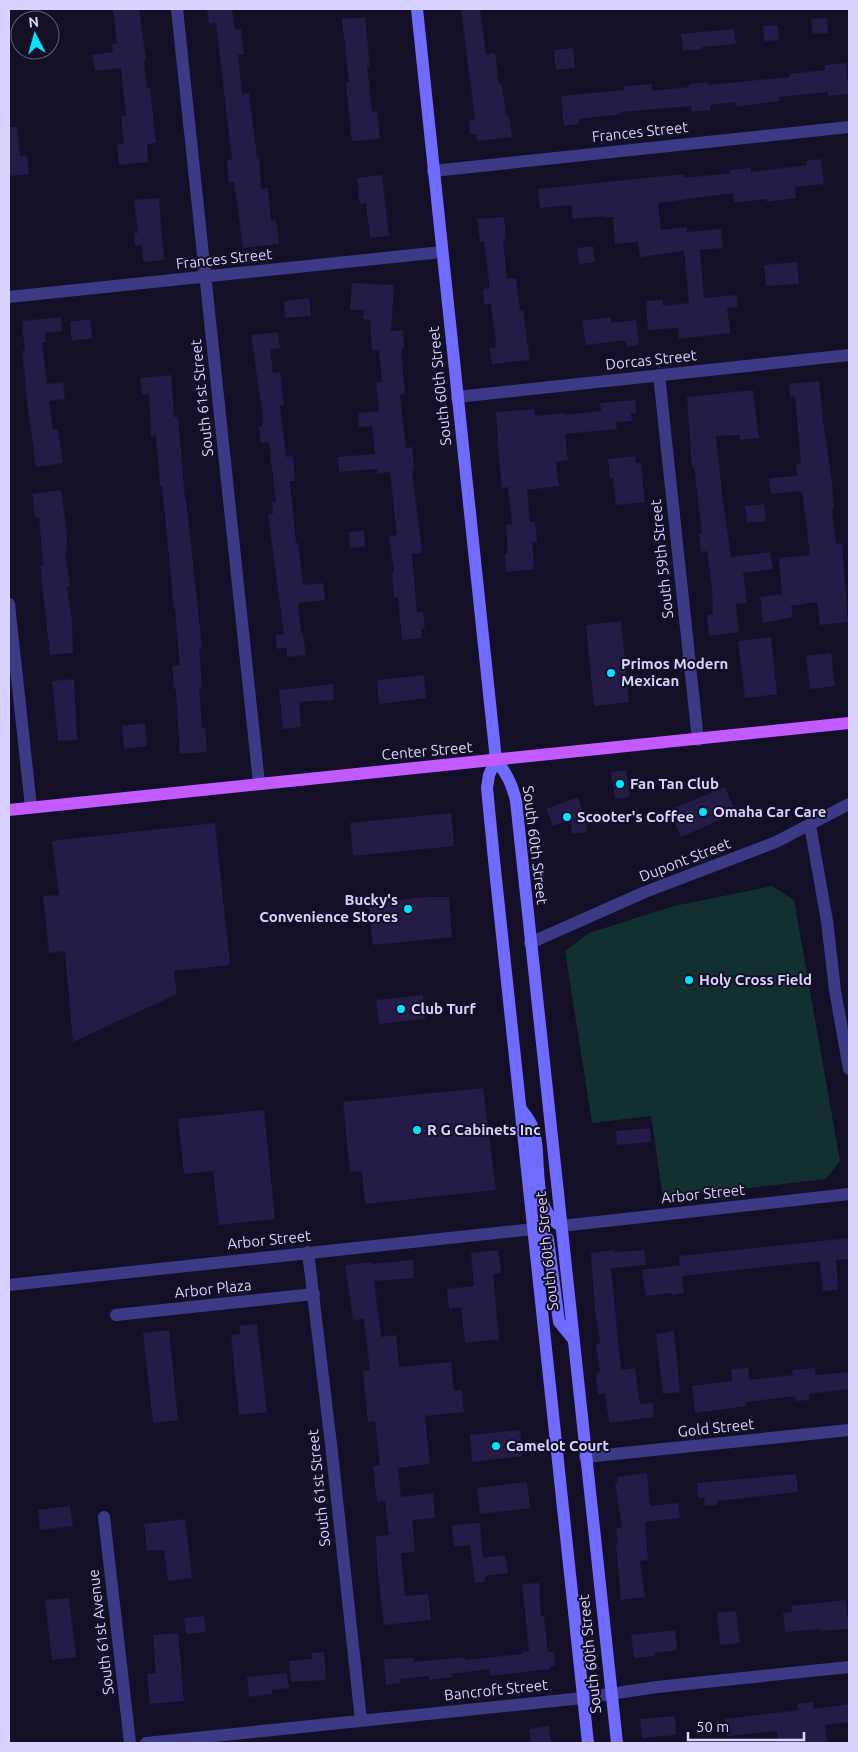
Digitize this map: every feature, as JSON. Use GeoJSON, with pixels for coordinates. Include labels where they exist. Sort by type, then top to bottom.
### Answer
{"type":"FeatureCollection","features":[{"type":"Feature","properties":{"kind":"main road","name":"South 60th Street"},"geometry":{"type":"LineString","coordinates":[[416,9],[496,760],[487,788],[488,801],[588,1743]]}},
{"type":"Feature","properties":{"kind":"main road","name":"Center Street"},"geometry":{"type":"LineString","coordinates":[[9,810],[849,723]]}},
{"type":"Feature","properties":{"kind":"main road","name":"South 60th Street"},"geometry":{"type":"LineString","coordinates":[[496,760],[508,775],[513,786],[516,801],[617,1743]]}},
{"type":"Feature","properties":{"kind":"main road"},"geometry":{"type":"LineString","coordinates":[[520,1108],[532,1126],[542,1202],[552,1221],[561,1226]]}},
{"type":"Feature","properties":{"kind":"main road"},"geometry":{"type":"LineString","coordinates":[[534,1229],[543,1233],[548,1239],[559,1322],[573,1339]]}},
{"type":"Feature","properties":{"kind":"street","name":"South 61st Street"},"geometry":{"type":"LineString","coordinates":[[177,9],[260,783]]}},
{"type":"Feature","properties":{"kind":"street","name":"Frances Street"},"geometry":{"type":"LineString","coordinates":[[433,171],[849,127]]}},
{"type":"Feature","properties":{"kind":"street","name":"Frances Street"},"geometry":{"type":"LineString","coordinates":[[9,297],[442,252]]}},
{"type":"Feature","properties":{"kind":"street","name":"Dorcas Street"},"geometry":{"type":"LineString","coordinates":[[457,397],[659,375],[849,358]]}},
{"type":"Feature","properties":{"kind":"street","name":"South 59th Street"},"geometry":{"type":"LineString","coordinates":[[659,375],[698,740]]}},
{"type":"Feature","properties":{"kind":"street"},"geometry":{"type":"LineString","coordinates":[[9,604],[31,807]]}},
{"type":"Feature","properties":{"kind":"street","name":"Dupont Street"},"geometry":{"type":"LineString","coordinates":[[530,944],[645,892],[776,842],[849,804]]}},
{"type":"Feature","properties":{"kind":"street"},"geometry":{"type":"LineString","coordinates":[[810,824],[827,921],[842,1036],[849,1069]]}},
{"type":"Feature","properties":{"kind":"street","name":"Arbor Street"},"geometry":{"type":"LineString","coordinates":[[561,1226],[849,1194]]}},
{"type":"Feature","properties":{"kind":"street","name":"Arbor Street"},"geometry":{"type":"LineString","coordinates":[[9,1285],[534,1229]]}},
{"type":"Feature","properties":{"kind":"street","name":"South 61st Street"},"geometry":{"type":"LineString","coordinates":[[308,1252],[361,1720]]}},
{"type":"Feature","properties":{"kind":"street","name":"Arbor Plaza"},"geometry":{"type":"LineString","coordinates":[[116,1315],[314,1294]]}},
{"type":"Feature","properties":{"kind":"street","name":"Gold Street"},"geometry":{"type":"LineString","coordinates":[[585,1457],[849,1430]]}},
{"type":"Feature","properties":{"kind":"street","name":"South 61st Avenue"},"geometry":{"type":"LineString","coordinates":[[104,1517],[130,1743]]}},
{"type":"Feature","properties":{"kind":"street","name":"Bancroft Street"},"geometry":{"type":"LineString","coordinates":[[146,1743],[583,1698],[657,1687],[849,1667]]}},
{"type":"Feature","properties":{"kind":"green space"},"geometry":{"type":"Polygon","coordinates":[[[772,886],[794,900],[840,1161],[826,1179],[663,1198],[651,1116],[592,1123],[565,951],[589,933],[674,906],[772,886]]]}},
{"type":"Feature","properties":{"kind":"building"},"geometry":{"type":"Polygon","coordinates":[[[139,9],[146,60],[144,60],[147,88],[150,88],[156,143],[147,144],[148,162],[119,165],[117,144],[124,143],[121,116],[126,115],[121,68],[95,71],[92,55],[113,52],[112,44],[117,43],[113,10],[139,9]]]}},
{"type":"Feature","properties":{"kind":"building"},"geometry":{"type":"Polygon","coordinates":[[[207,9],[232,9],[235,30],[241,29],[244,54],[238,55],[242,94],[249,93],[257,157],[259,157],[261,189],[268,188],[271,221],[276,220],[279,244],[243,248],[234,182],[229,183],[227,160],[232,160],[216,23],[209,24],[207,9]]]}},
{"type":"Feature","properties":{"kind":"building"},"geometry":{"type":"Polygon","coordinates":[[[461,9],[480,9],[486,54],[495,53],[499,84],[502,84],[506,116],[509,115],[512,137],[477,141],[476,134],[470,134],[469,120],[475,119],[461,9]]]}},
{"type":"Feature","properties":{"kind":"building"},"geometry":{"type":"Polygon","coordinates":[[[365,17],[370,67],[367,67],[372,112],[377,111],[380,139],[352,141],[346,82],[349,82],[342,19],[365,17]]]}},
{"type":"Feature","properties":{"kind":"building"},"geometry":{"type":"Polygon","coordinates":[[[827,18],[828,33],[813,34],[811,19],[827,18]]]}},
{"type":"Feature","properties":{"kind":"building"},"geometry":{"type":"Polygon","coordinates":[[[778,25],[779,40],[764,41],[763,26],[778,25]]]}},
{"type":"Feature","properties":{"kind":"building"},"geometry":{"type":"Polygon","coordinates":[[[734,29],[736,44],[683,51],[681,34],[734,29]]]}},
{"type":"Feature","properties":{"kind":"building"},"geometry":{"type":"Polygon","coordinates":[[[573,48],[575,68],[556,70],[554,50],[573,48]]]}},
{"type":"Feature","properties":{"kind":"building"},"geometry":{"type":"Polygon","coordinates":[[[846,63],[849,94],[828,96],[828,92],[779,97],[779,101],[736,107],[735,102],[710,105],[711,110],[692,112],[691,106],[621,112],[622,114],[579,119],[579,124],[564,126],[561,96],[624,90],[624,86],[652,84],[652,91],[689,87],[689,84],[708,82],[708,85],[790,77],[790,74],[825,70],[825,65],[846,63]]]}},
{"type":"Feature","properties":{"kind":"building"},"geometry":{"type":"Polygon","coordinates":[[[9,127],[17,127],[20,156],[27,155],[29,174],[9,176],[9,127]]]}},
{"type":"Feature","properties":{"kind":"building"},"geometry":{"type":"Polygon","coordinates":[[[821,159],[824,184],[795,187],[796,198],[767,202],[767,199],[734,203],[733,193],[658,203],[661,230],[687,227],[687,232],[721,229],[723,248],[700,250],[704,298],[737,295],[738,307],[727,308],[730,333],[679,339],[678,328],[648,330],[646,301],[663,300],[663,306],[689,303],[684,251],[640,257],[638,242],[615,244],[613,217],[573,219],[571,205],[540,208],[538,189],[684,174],[684,178],[731,173],[730,170],[751,168],[751,172],[807,165],[806,161],[821,159]]]}},
{"type":"Feature","properties":{"kind":"building"},"geometry":{"type":"Polygon","coordinates":[[[382,175],[389,236],[370,238],[366,203],[360,204],[357,178],[382,175]]]}},
{"type":"Feature","properties":{"kind":"building"},"geometry":{"type":"Polygon","coordinates":[[[159,198],[164,260],[143,262],[142,245],[135,246],[134,233],[138,233],[134,200],[159,198]]]}},
{"type":"Feature","properties":{"kind":"building"},"geometry":{"type":"Polygon","coordinates":[[[504,217],[506,239],[503,239],[507,279],[516,278],[520,310],[523,310],[530,360],[492,364],[490,348],[495,348],[496,343],[491,304],[484,304],[483,289],[489,288],[489,281],[484,241],[480,242],[477,219],[504,217]]]}},
{"type":"Feature","properties":{"kind":"building"},"geometry":{"type":"Polygon","coordinates":[[[593,246],[595,262],[579,264],[577,248],[593,246]]]}},
{"type":"Feature","properties":{"kind":"building"},"geometry":{"type":"Polygon","coordinates":[[[797,262],[799,284],[766,286],[764,265],[797,262]]]}},
{"type":"Feature","properties":{"kind":"building"},"geometry":{"type":"Polygon","coordinates":[[[352,283],[394,285],[391,331],[403,330],[404,348],[401,349],[405,394],[400,395],[406,448],[412,447],[414,470],[412,470],[422,553],[412,554],[417,612],[423,612],[425,629],[421,629],[422,638],[402,640],[398,597],[394,597],[392,573],[394,573],[389,536],[397,535],[390,472],[377,474],[377,469],[339,472],[338,457],[375,454],[372,426],[359,427],[358,413],[379,411],[376,383],[382,382],[379,350],[372,350],[370,320],[363,319],[364,310],[350,310],[352,283]]]}},
{"type":"Feature","properties":{"kind":"building"},"geometry":{"type":"Polygon","coordinates":[[[309,298],[311,316],[285,318],[284,301],[309,298]]]}},
{"type":"Feature","properties":{"kind":"building"},"geometry":{"type":"Polygon","coordinates":[[[61,317],[62,331],[45,333],[46,342],[42,343],[47,384],[63,382],[65,399],[49,401],[53,430],[58,429],[63,463],[36,467],[25,387],[22,351],[25,351],[22,321],[61,317]]]}},
{"type":"Feature","properties":{"kind":"building"},"geometry":{"type":"Polygon","coordinates":[[[611,317],[611,323],[636,320],[639,345],[627,347],[626,341],[618,341],[586,345],[582,321],[611,317]]]}},
{"type":"Feature","properties":{"kind":"building"},"geometry":{"type":"Polygon","coordinates":[[[90,319],[92,338],[72,341],[70,322],[90,319]]]}},
{"type":"Feature","properties":{"kind":"building"},"geometry":{"type":"Polygon","coordinates":[[[278,332],[280,348],[270,349],[273,373],[280,372],[284,405],[280,405],[286,457],[293,456],[295,481],[290,481],[296,543],[298,543],[303,585],[323,583],[325,600],[298,603],[301,633],[303,633],[306,655],[287,657],[287,648],[277,649],[276,635],[284,635],[268,514],[273,514],[272,502],[276,502],[269,442],[261,443],[259,426],[262,426],[263,418],[251,335],[278,332]]]}},
{"type":"Feature","properties":{"kind":"building"},"geometry":{"type":"Polygon","coordinates":[[[171,375],[174,417],[178,417],[202,648],[199,648],[202,687],[199,687],[202,728],[205,728],[207,752],[180,754],[176,689],[174,689],[172,666],[180,665],[162,486],[160,486],[156,435],[151,436],[149,394],[142,395],[140,378],[171,375]]]}},
{"type":"Feature","properties":{"kind":"building"},"geometry":{"type":"Polygon","coordinates":[[[819,381],[832,482],[834,509],[832,509],[836,544],[842,543],[848,622],[820,625],[817,602],[791,606],[793,617],[763,623],[760,597],[782,594],[779,558],[810,555],[802,491],[771,494],[769,478],[797,476],[796,465],[801,464],[795,396],[790,397],[789,384],[819,381]]]}},
{"type":"Feature","properties":{"kind":"building"},"geometry":{"type":"Polygon","coordinates":[[[753,390],[759,438],[740,440],[740,435],[716,436],[723,502],[731,557],[770,552],[773,569],[743,573],[747,603],[736,604],[739,632],[709,636],[707,615],[713,614],[712,588],[707,551],[701,552],[699,534],[702,533],[694,466],[692,467],[687,397],[753,390]]]}},
{"type":"Feature","properties":{"kind":"building"},"geometry":{"type":"Polygon","coordinates":[[[635,400],[636,413],[631,413],[632,421],[616,422],[617,429],[565,434],[568,460],[556,462],[559,486],[527,490],[530,522],[535,522],[537,542],[532,542],[534,569],[506,572],[505,554],[508,553],[506,525],[512,524],[508,487],[502,488],[496,412],[534,409],[535,416],[565,413],[565,415],[601,411],[600,403],[635,400]]]}},
{"type":"Feature","properties":{"kind":"building"},"geometry":{"type":"Polygon","coordinates":[[[635,456],[636,463],[641,463],[645,502],[616,505],[613,478],[610,478],[608,459],[635,456]]]}},
{"type":"Feature","properties":{"kind":"building"},"geometry":{"type":"Polygon","coordinates":[[[61,490],[67,534],[67,551],[65,551],[70,586],[67,587],[72,621],[73,653],[50,655],[40,565],[43,565],[39,517],[35,517],[32,494],[61,490]]]}},
{"type":"Feature","properties":{"kind":"building"},"geometry":{"type":"Polygon","coordinates":[[[764,504],[766,521],[747,523],[745,506],[764,504]]]}},
{"type":"Feature","properties":{"kind":"building"},"geometry":{"type":"Polygon","coordinates":[[[364,531],[365,547],[350,548],[349,532],[364,531]]]}},
{"type":"Feature","properties":{"kind":"building"},"geometry":{"type":"Polygon","coordinates":[[[621,621],[629,702],[594,706],[586,625],[621,621]]]}},
{"type":"Feature","properties":{"kind":"building"},"geometry":{"type":"Polygon","coordinates":[[[771,637],[777,694],[745,698],[738,641],[771,637]]]}},
{"type":"Feature","properties":{"kind":"building"},"geometry":{"type":"Polygon","coordinates":[[[831,653],[835,686],[810,689],[806,656],[831,653]]]}},
{"type":"Feature","properties":{"kind":"building"},"geometry":{"type":"Polygon","coordinates":[[[424,675],[426,698],[379,704],[377,680],[424,675]]]}},
{"type":"Feature","properties":{"kind":"building"},"geometry":{"type":"Polygon","coordinates":[[[74,679],[77,740],[58,741],[52,681],[74,679]]]}},
{"type":"Feature","properties":{"kind":"building"},"geometry":{"type":"Polygon","coordinates":[[[333,684],[334,700],[299,702],[301,727],[283,729],[279,690],[333,684]]]}},
{"type":"Feature","properties":{"kind":"building"},"geometry":{"type":"Polygon","coordinates":[[[145,723],[147,746],[124,749],[122,726],[145,723]]]}},
{"type":"Feature","properties":{"kind":"building","name":"Fan Tan Club"},"geometry":{"type":"Polygon","coordinates":[[[626,770],[630,797],[615,799],[611,772],[626,770]]]}},
{"type":"Feature","properties":{"kind":"building","name":"Omaha Car Care"},"geometry":{"type":"Polygon","coordinates":[[[725,787],[736,813],[681,837],[669,810],[725,787]]]}},
{"type":"Feature","properties":{"kind":"building","name":"Scooter's Coffee"},"geometry":{"type":"Polygon","coordinates":[[[578,797],[587,832],[572,834],[570,820],[553,826],[546,809],[578,797]]]}},
{"type":"Feature","properties":{"kind":"building"},"geometry":{"type":"Polygon","coordinates":[[[451,813],[454,846],[353,856],[350,823],[451,813]]]}},
{"type":"Feature","properties":{"kind":"building"},"geometry":{"type":"Polygon","coordinates":[[[215,823],[230,965],[174,971],[177,994],[73,1042],[65,951],[49,953],[43,896],[59,895],[52,841],[215,823]]]}},
{"type":"Feature","properties":{"kind":"building"},"geometry":{"type":"Polygon","coordinates":[[[449,897],[452,937],[373,945],[369,906],[396,900],[449,897]]]}},
{"type":"Feature","properties":{"kind":"building","name":"Club Turf"},"geometry":{"type":"Polygon","coordinates":[[[423,995],[425,1019],[379,1024],[376,1000],[423,995]]]}},
{"type":"Feature","properties":{"kind":"building","name":"R G Cabinets Inc"},"geometry":{"type":"Polygon","coordinates":[[[483,1088],[496,1190],[365,1204],[362,1171],[350,1172],[343,1102],[483,1088]]]}},
{"type":"Feature","properties":{"kind":"building"},"geometry":{"type":"Polygon","coordinates":[[[264,1110],[275,1219],[219,1225],[213,1171],[184,1174],[178,1119],[264,1110]]]}},
{"type":"Feature","properties":{"kind":"building"},"geometry":{"type":"Polygon","coordinates":[[[650,1128],[651,1142],[617,1145],[616,1131],[650,1128]]]}},
{"type":"Feature","properties":{"kind":"building"},"geometry":{"type":"Polygon","coordinates":[[[849,1238],[849,1259],[836,1260],[838,1290],[823,1291],[820,1261],[682,1276],[684,1293],[646,1296],[642,1270],[680,1265],[679,1256],[849,1238]]]}},
{"type":"Feature","properties":{"kind":"building"},"geometry":{"type":"Polygon","coordinates":[[[498,1250],[501,1273],[493,1274],[499,1339],[465,1343],[461,1307],[449,1309],[447,1289],[474,1286],[471,1253],[498,1250]]]}},
{"type":"Feature","properties":{"kind":"building"},"geometry":{"type":"Polygon","coordinates":[[[614,1250],[614,1252],[644,1250],[646,1265],[611,1268],[621,1370],[635,1368],[640,1404],[653,1403],[654,1417],[609,1423],[605,1393],[598,1394],[596,1373],[600,1372],[596,1344],[600,1343],[595,1311],[591,1253],[614,1250]]]}},
{"type":"Feature","properties":{"kind":"building"},"geometry":{"type":"Polygon","coordinates":[[[413,1260],[414,1278],[374,1281],[381,1337],[396,1335],[399,1367],[451,1362],[454,1391],[462,1390],[464,1412],[425,1416],[430,1464],[398,1468],[401,1497],[433,1493],[435,1518],[412,1520],[415,1552],[401,1553],[405,1596],[428,1594],[431,1620],[384,1625],[377,1564],[376,1536],[389,1535],[385,1501],[377,1502],[373,1466],[380,1465],[375,1421],[368,1422],[363,1371],[370,1370],[364,1319],[353,1320],[345,1265],[413,1260]]]}},
{"type":"Feature","properties":{"kind":"building"},"geometry":{"type":"Polygon","coordinates":[[[257,1324],[267,1412],[239,1415],[231,1335],[240,1334],[239,1326],[257,1324]]]}},
{"type":"Feature","properties":{"kind":"building"},"geometry":{"type":"Polygon","coordinates":[[[169,1330],[178,1420],[153,1423],[143,1333],[169,1330]]]}},
{"type":"Feature","properties":{"kind":"building"},"geometry":{"type":"Polygon","coordinates":[[[674,1331],[680,1392],[663,1394],[656,1334],[674,1331]]]}},
{"type":"Feature","properties":{"kind":"building"},"geometry":{"type":"Polygon","coordinates":[[[748,1368],[749,1380],[793,1375],[792,1370],[815,1368],[816,1375],[849,1372],[849,1389],[809,1394],[809,1400],[796,1401],[795,1396],[746,1402],[746,1406],[695,1413],[692,1386],[732,1381],[731,1369],[748,1368]]]}},
{"type":"Feature","properties":{"kind":"building","name":"Camelot Court"},"geometry":{"type":"Polygon","coordinates":[[[520,1430],[523,1456],[472,1462],[470,1435],[520,1430]]]}},
{"type":"Feature","properties":{"kind":"building"},"geometry":{"type":"Polygon","coordinates":[[[647,1473],[650,1506],[678,1503],[680,1518],[645,1522],[648,1560],[640,1561],[645,1597],[621,1600],[616,1528],[622,1527],[615,1483],[618,1483],[617,1477],[647,1473]]]}},
{"type":"Feature","properties":{"kind":"building"},"geometry":{"type":"Polygon","coordinates":[[[796,1474],[798,1492],[717,1501],[717,1505],[705,1506],[704,1498],[698,1498],[697,1483],[796,1474]]]}},
{"type":"Feature","properties":{"kind":"building"},"geometry":{"type":"Polygon","coordinates":[[[527,1482],[530,1508],[480,1514],[477,1488],[527,1482]]]}},
{"type":"Feature","properties":{"kind":"building"},"geometry":{"type":"Polygon","coordinates":[[[70,1506],[73,1526],[40,1530],[38,1510],[70,1506]]]}},
{"type":"Feature","properties":{"kind":"building"},"geometry":{"type":"Polygon","coordinates":[[[185,1519],[192,1578],[168,1581],[164,1550],[147,1551],[144,1524],[185,1519]]]}},
{"type":"Feature","properties":{"kind":"building"},"geometry":{"type":"Polygon","coordinates":[[[480,1523],[483,1558],[505,1555],[508,1573],[485,1576],[485,1582],[475,1583],[470,1545],[454,1547],[452,1525],[480,1523]]]}},
{"type":"Feature","properties":{"kind":"building"},"geometry":{"type":"Polygon","coordinates":[[[539,1583],[541,1616],[544,1616],[548,1652],[554,1652],[555,1666],[550,1666],[550,1669],[490,1676],[489,1669],[451,1674],[452,1677],[429,1680],[429,1676],[400,1679],[401,1683],[386,1685],[384,1659],[414,1658],[414,1662],[465,1657],[465,1660],[522,1654],[529,1651],[522,1584],[539,1583]]]}},
{"type":"Feature","properties":{"kind":"building"},"geometry":{"type":"Polygon","coordinates":[[[69,1598],[76,1657],[52,1660],[45,1600],[69,1598]]]}},
{"type":"Feature","properties":{"kind":"building"},"geometry":{"type":"Polygon","coordinates":[[[846,1600],[849,1629],[785,1632],[783,1613],[792,1612],[791,1606],[846,1600]]]}},
{"type":"Feature","properties":{"kind":"building"},"geometry":{"type":"Polygon","coordinates":[[[736,1611],[740,1643],[720,1645],[717,1613],[736,1611]]]}},
{"type":"Feature","properties":{"kind":"building"},"geometry":{"type":"Polygon","coordinates":[[[204,1616],[206,1632],[186,1634],[184,1618],[204,1616]]]}},
{"type":"Feature","properties":{"kind":"building"},"geometry":{"type":"Polygon","coordinates":[[[675,1630],[677,1650],[654,1653],[655,1656],[634,1658],[631,1635],[675,1630]]]}},
{"type":"Feature","properties":{"kind":"building"},"geometry":{"type":"Polygon","coordinates":[[[178,1633],[184,1701],[150,1704],[147,1674],[156,1673],[153,1635],[178,1633]]]}},
{"type":"Feature","properties":{"kind":"building"},"geometry":{"type":"Polygon","coordinates":[[[324,1652],[326,1680],[291,1682],[289,1661],[312,1659],[311,1653],[324,1652]]]}},
{"type":"Feature","properties":{"kind":"building"},"geometry":{"type":"Polygon","coordinates":[[[287,1673],[289,1688],[272,1690],[272,1694],[249,1697],[247,1677],[287,1673]]]}},
{"type":"Feature","properties":{"kind":"building"},"geometry":{"type":"Polygon","coordinates":[[[813,1702],[813,1709],[849,1704],[849,1722],[825,1725],[828,1743],[778,1743],[777,1731],[727,1736],[725,1719],[798,1710],[797,1704],[813,1702]]]}},
{"type":"Feature","properties":{"kind":"building"},"geometry":{"type":"Polygon","coordinates":[[[675,1716],[676,1735],[642,1738],[640,1719],[675,1716]]]}},
{"type":"Feature","properties":{"kind":"building"},"geometry":{"type":"Polygon","coordinates":[[[549,1726],[551,1743],[531,1743],[529,1729],[549,1726]]]}},
{"type":"Feature","properties":{"kind":"place","name":"Primos Modern Mexican"},"geometry":{"type":"Point","coordinates":[611,673]}},
{"type":"Feature","properties":{"kind":"place","name":"Fan Tan Club"},"geometry":{"type":"Point","coordinates":[620,784]}},
{"type":"Feature","properties":{"kind":"place","name":"Omaha Car Care"},"geometry":{"type":"Point","coordinates":[703,812]}},
{"type":"Feature","properties":{"kind":"place","name":"Scooter's Coffee"},"geometry":{"type":"Point","coordinates":[567,817]}},
{"type":"Feature","properties":{"kind":"place","name":"Bucky's Convenience Stores"},"geometry":{"type":"Point","coordinates":[408,909]}},
{"type":"Feature","properties":{"kind":"place","name":"Holy Cross Field"},"geometry":{"type":"Point","coordinates":[689,980]}},
{"type":"Feature","properties":{"kind":"place","name":"Club Turf"},"geometry":{"type":"Point","coordinates":[401,1009]}},
{"type":"Feature","properties":{"kind":"place","name":"R G Cabinets Inc"},"geometry":{"type":"Point","coordinates":[417,1130]}},
{"type":"Feature","properties":{"kind":"place","name":"Camelot Court"},"geometry":{"type":"Point","coordinates":[496,1446]}}]}
